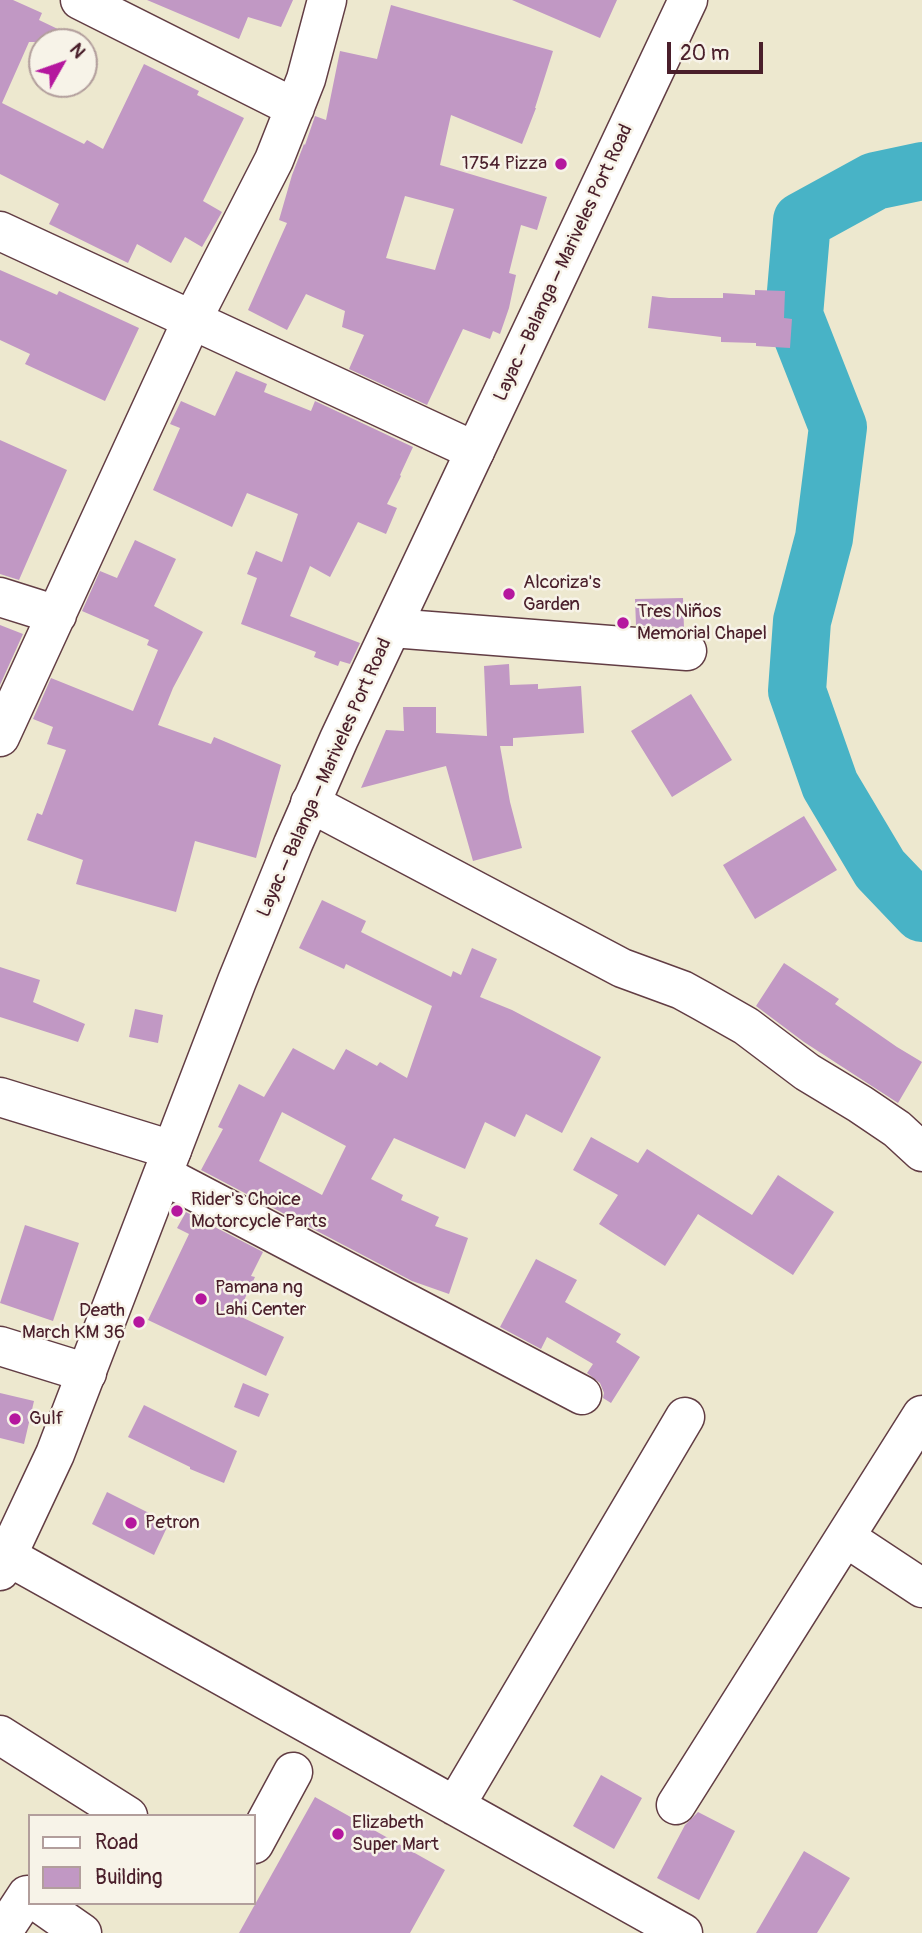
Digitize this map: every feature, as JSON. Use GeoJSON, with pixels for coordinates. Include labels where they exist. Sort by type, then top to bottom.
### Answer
{"type":"FeatureCollection","features":[{"type":"Feature","properties":{"kind":"street"},"geometry":{"type":"LineString","coordinates":[[80,0],[295,108]]}},
{"type":"Feature","properties":{"kind":"street"},"geometry":{"type":"LineString","coordinates":[[0,737],[192,320],[274,160],[306,79],[327,0]]}},
{"type":"Feature","properties":{"kind":"street","name":"Layac – Balanga – Mariveles Port Road"},"geometry":{"type":"LineString","coordinates":[[4,1564],[55,1454],[237,981],[310,803],[688,0]]}},
{"type":"Feature","properties":{"kind":"street"},"geometry":{"type":"LineString","coordinates":[[0,231],[475,451]]}},
{"type":"Feature","properties":{"kind":"street"},"geometry":{"type":"LineString","coordinates":[[0,597],[57,615]]}},
{"type":"Feature","properties":{"kind":"street"},"geometry":{"type":"LineString","coordinates":[[392,628],[687,651]]}},
{"type":"Feature","properties":{"kind":"street"},"geometry":{"type":"LineString","coordinates":[[310,803],[622,968],[682,990],[724,1013],[746,1026],[807,1072],[897,1129],[922,1152]]}},
{"type":"Feature","properties":{"kind":"street"},"geometry":{"type":"LineString","coordinates":[[0,1097],[167,1163],[582,1395]]}},
{"type":"Feature","properties":{"kind":"street"},"geometry":{"type":"LineString","coordinates":[[0,1346],[87,1373]]}},
{"type":"Feature","properties":{"kind":"street"},"geometry":{"type":"LineString","coordinates":[[676,1805],[922,1415]]}},
{"type":"Feature","properties":{"kind":"street"},"geometry":{"type":"LineString","coordinates":[[454,1806],[685,1417]]}},
{"type":"Feature","properties":{"kind":"street"},"geometry":{"type":"LineString","coordinates":[[845,1537],[922,1588]]}},
{"type":"Feature","properties":{"kind":"street"},"geometry":{"type":"LineString","coordinates":[[4,1564],[454,1806],[683,1933]]}},
{"type":"Feature","properties":{"kind":"street"},"geometry":{"type":"LineString","coordinates":[[0,1735],[125,1814]]}},
{"type":"Feature","properties":{"kind":"street"},"geometry":{"type":"LineString","coordinates":[[256,1840],[293,1772]]}},
{"type":"Feature","properties":{"kind":"street"},"geometry":{"type":"LineString","coordinates":[[2,1933],[24,1893]]}},
{"type":"Feature","properties":{"kind":"street"},"geometry":{"type":"LineString","coordinates":[[41,1905],[82,1933]]}},
{"type":"Feature","properties":{"kind":"building"},"geometry":{"type":"Polygon","coordinates":[[[0,0],[13,0],[42,13],[39,20],[56,28],[28,28],[28,44],[2,103],[84,144],[87,140],[103,149],[144,64],[199,91],[197,95],[244,118],[203,201],[222,212],[202,247],[185,237],[171,263],[137,244],[128,263],[49,224],[59,204],[0,174],[0,0]]]}},
{"type":"Feature","properties":{"kind":"building"},"geometry":{"type":"Polygon","coordinates":[[[147,0],[293,0],[281,27],[248,17],[239,39],[147,0]]]}},
{"type":"Feature","properties":{"kind":"building"},"geometry":{"type":"Polygon","coordinates":[[[512,0],[617,0],[600,38],[512,0]]]}},
{"type":"Feature","properties":{"kind":"building"},"geometry":{"type":"Polygon","coordinates":[[[391,5],[553,51],[522,144],[451,115],[440,165],[547,197],[537,230],[521,225],[509,273],[516,275],[500,334],[493,331],[490,339],[463,329],[427,405],[349,369],[364,335],[342,327],[345,311],[306,294],[287,330],[248,310],[287,223],[279,220],[292,175],[315,116],[326,120],[340,51],[377,59],[391,5]],[[405,196],[386,258],[435,270],[454,209],[405,196]]]}},
{"type":"Feature","properties":{"kind":"building"},"geometry":{"type":"Polygon","coordinates":[[[0,270],[57,295],[59,291],[139,328],[105,401],[25,364],[30,354],[0,340],[0,270]]]}},
{"type":"Feature","properties":{"kind":"building"},"geometry":{"type":"Polygon","coordinates":[[[755,290],[785,291],[784,318],[792,319],[790,348],[721,342],[721,337],[648,328],[652,296],[723,298],[723,293],[755,295],[755,290]]]}},
{"type":"Feature","properties":{"kind":"building"},"geometry":{"type":"Polygon","coordinates":[[[236,371],[267,384],[264,392],[311,411],[315,401],[413,447],[387,504],[397,508],[386,534],[358,522],[330,577],[310,566],[290,616],[360,643],[350,664],[340,661],[338,666],[314,657],[316,652],[241,624],[257,578],[247,574],[256,551],[282,562],[298,514],[247,493],[232,527],[153,490],[180,428],[170,424],[181,401],[215,416],[236,371]]]}},
{"type":"Feature","properties":{"kind":"building"},"geometry":{"type":"Polygon","coordinates":[[[0,440],[67,470],[19,580],[0,574],[0,440]]]}},
{"type":"Feature","properties":{"kind":"building"},"geometry":{"type":"Polygon","coordinates":[[[135,540],[176,559],[154,606],[203,632],[173,688],[158,725],[211,744],[214,737],[281,765],[256,858],[195,841],[176,912],[76,884],[83,860],[27,840],[37,813],[42,815],[66,750],[47,744],[53,727],[33,719],[51,678],[133,711],[158,650],[147,645],[149,640],[82,611],[100,571],[117,578],[135,540]]]}},
{"type":"Feature","properties":{"kind":"building"},"geometry":{"type":"Polygon","coordinates":[[[683,598],[684,629],[636,625],[635,599],[683,598]]]}},
{"type":"Feature","properties":{"kind":"building"},"geometry":{"type":"Polygon","coordinates":[[[0,625],[23,634],[0,685],[0,625]]]}},
{"type":"Feature","properties":{"kind":"building"},"geometry":{"type":"Polygon","coordinates":[[[509,664],[510,685],[538,684],[538,689],[581,686],[584,733],[513,738],[513,746],[500,746],[522,848],[473,861],[446,766],[361,788],[386,730],[404,731],[403,707],[436,707],[436,733],[487,736],[484,666],[509,664]]]}},
{"type":"Feature","properties":{"kind":"building"},"geometry":{"type":"Polygon","coordinates":[[[691,694],[732,760],[672,797],[631,731],[691,694]]]}},
{"type":"Feature","properties":{"kind":"building"},"geometry":{"type":"Polygon","coordinates":[[[804,816],[837,870],[755,919],[723,865],[804,816]]]}},
{"type":"Feature","properties":{"kind":"building"},"geometry":{"type":"Polygon","coordinates":[[[322,900],[366,921],[361,932],[451,977],[453,971],[461,975],[472,948],[497,959],[480,997],[512,1010],[601,1057],[562,1133],[526,1114],[515,1137],[485,1122],[465,1169],[394,1138],[371,1179],[403,1195],[401,1200],[439,1217],[435,1226],[468,1238],[449,1294],[412,1281],[201,1170],[223,1129],[218,1127],[239,1084],[264,1097],[293,1048],[334,1070],[346,1049],[377,1066],[380,1062],[407,1078],[432,1006],[346,964],[344,969],[299,948],[322,900]],[[282,1112],[259,1161],[322,1195],[346,1146],[282,1112]]]}},
{"type":"Feature","properties":{"kind":"building"},"geometry":{"type":"Polygon","coordinates":[[[784,963],[839,999],[835,1004],[922,1062],[898,1103],[804,1042],[756,1006],[784,963]]]}},
{"type":"Feature","properties":{"kind":"building"},"geometry":{"type":"Polygon","coordinates":[[[0,967],[40,980],[33,1002],[85,1024],[78,1042],[0,1017],[0,967]]]}},
{"type":"Feature","properties":{"kind":"building"},"geometry":{"type":"Polygon","coordinates":[[[135,1009],[163,1015],[158,1043],[129,1037],[135,1009]]]}},
{"type":"Feature","properties":{"kind":"building"},"geometry":{"type":"Polygon","coordinates":[[[591,1137],[638,1163],[647,1149],[752,1215],[778,1175],[834,1212],[793,1275],[698,1214],[665,1266],[599,1224],[618,1195],[573,1170],[591,1137]]]}},
{"type":"Feature","properties":{"kind":"building"},"geometry":{"type":"Polygon","coordinates":[[[186,1212],[263,1252],[251,1276],[255,1277],[237,1315],[284,1337],[266,1376],[148,1320],[189,1234],[177,1228],[186,1212]]]}},
{"type":"Feature","properties":{"kind":"building"},"geometry":{"type":"Polygon","coordinates":[[[25,1225],[79,1243],[53,1321],[0,1303],[25,1225]]]}},
{"type":"Feature","properties":{"kind":"building"},"geometry":{"type":"Polygon","coordinates":[[[536,1259],[577,1280],[565,1302],[621,1334],[616,1342],[640,1357],[611,1403],[603,1398],[600,1383],[587,1373],[593,1364],[547,1337],[541,1349],[500,1327],[536,1259]]]}},
{"type":"Feature","properties":{"kind":"building"},"geometry":{"type":"Polygon","coordinates":[[[243,1383],[269,1394],[259,1417],[234,1407],[243,1383]]]}},
{"type":"Feature","properties":{"kind":"building","name":"Gulf"},"geometry":{"type":"Polygon","coordinates":[[[0,1393],[34,1401],[24,1444],[0,1438],[0,1393]]]}},
{"type":"Feature","properties":{"kind":"building"},"geometry":{"type":"Polygon","coordinates":[[[144,1405],[237,1451],[224,1483],[128,1437],[144,1405]]]}},
{"type":"Feature","properties":{"kind":"building","name":"Petron"},"geometry":{"type":"Polygon","coordinates":[[[107,1492],[169,1523],[154,1555],[92,1524],[107,1492]]]}},
{"type":"Feature","properties":{"kind":"building"},"geometry":{"type":"Polygon","coordinates":[[[601,1775],[642,1798],[614,1849],[573,1826],[601,1775]]]}},
{"type":"Feature","properties":{"kind":"building","name":"Elizabeth Super Mart"},"geometry":{"type":"Polygon","coordinates":[[[315,1797],[445,1870],[410,1933],[239,1933],[315,1797]]]}},
{"type":"Feature","properties":{"kind":"building"},"geometry":{"type":"Polygon","coordinates":[[[698,1812],[735,1831],[699,1900],[657,1878],[685,1825],[698,1812]]]}},
{"type":"Feature","properties":{"kind":"building"},"geometry":{"type":"Polygon","coordinates":[[[804,1851],[850,1878],[817,1933],[756,1933],[804,1851]]]}},
{"type":"Feature","properties":{"kind":"waterway"},"geometry":{"type":"LineString","coordinates":[[922,171],[875,181],[802,221],[794,315],[838,427],[824,538],[802,621],[797,691],[830,785],[880,869],[922,913]]}},
{"type":"Feature","properties":{"kind":"place","name":"1754 Pizza"},"geometry":{"type":"Point","coordinates":[561,164]}},
{"type":"Feature","properties":{"kind":"place","name":"Alcoriza's Garden"},"geometry":{"type":"Point","coordinates":[509,594]}},
{"type":"Feature","properties":{"kind":"place","name":"Tres Niños Memorial Chapel"},"geometry":{"type":"Point","coordinates":[623,623]}},
{"type":"Feature","properties":{"kind":"place","name":"Rider's Choice Motorcycle Parts"},"geometry":{"type":"Point","coordinates":[177,1211]}},
{"type":"Feature","properties":{"kind":"place","name":"Pamana ng Lahi Center"},"geometry":{"type":"Point","coordinates":[201,1299]}},
{"type":"Feature","properties":{"kind":"place","name":"Death March KM 36"},"geometry":{"type":"Point","coordinates":[139,1322]}},
{"type":"Feature","properties":{"kind":"place","name":"Gulf"},"geometry":{"type":"Point","coordinates":[15,1419]}},
{"type":"Feature","properties":{"kind":"place","name":"Petron"},"geometry":{"type":"Point","coordinates":[131,1523]}},
{"type":"Feature","properties":{"kind":"place","name":"Elizabeth Super Mart"},"geometry":{"type":"Point","coordinates":[338,1834]}}]}
